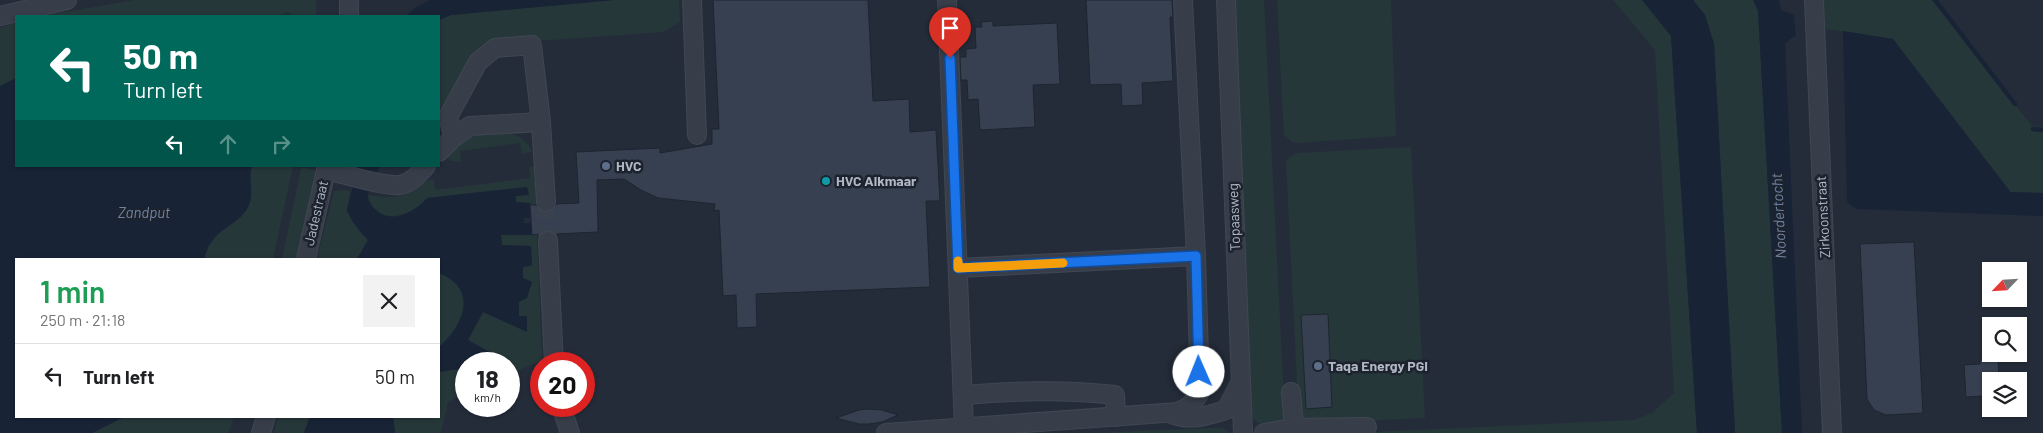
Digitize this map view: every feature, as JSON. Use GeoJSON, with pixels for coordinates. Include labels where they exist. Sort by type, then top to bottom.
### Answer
{"type":"FeatureCollection","features":[{"type":"Feature","properties":{"kind":"street"},"geometry":{"type":"LineString","coordinates":[[0,16],[66,0]]}},
{"type":"Feature","properties":{"kind":"street"},"geometry":{"type":"LineString","coordinates":[[349,0],[349,15]]}},
{"type":"Feature","properties":{"kind":"street"},"geometry":{"type":"LineString","coordinates":[[692,0],[697,135]]}},
{"type":"Feature","properties":{"kind":"street"},"geometry":{"type":"LineString","coordinates":[[947,0],[964,428]]}},
{"type":"Feature","properties":{"kind":"street"},"geometry":{"type":"LineString","coordinates":[[886,433],[1170,412],[1188,408],[1195,402],[1200,392],[1196,256],[1183,0]]}},
{"type":"Feature","properties":{"kind":"street","name":"Topaasweg"},"geometry":{"type":"LineString","coordinates":[[1226,0],[1243,433]]}},
{"type":"Feature","properties":{"kind":"street","name":"Zirkoonstraat"},"geometry":{"type":"LineString","coordinates":[[1814,0],[1832,433]]}},
{"type":"Feature","properties":{"kind":"street"},"geometry":{"type":"LineString","coordinates":[[454,137],[448,117],[478,62],[496,48],[532,45],[541,122],[546,202]]}},
{"type":"Feature","properties":{"kind":"street"},"geometry":{"type":"LineString","coordinates":[[440,151],[454,137],[470,126],[541,122]]}},
{"type":"Feature","properties":{"kind":"street"},"geometry":{"type":"LineString","coordinates":[[327,168],[380,182],[401,185],[417,176],[425,167]]}},
{"type":"Feature","properties":{"kind":"street","name":"Jadestraat"},"geometry":{"type":"LineString","coordinates":[[306,258],[327,168]]}},
{"type":"Feature","properties":{"kind":"street"},"geometry":{"type":"LineString","coordinates":[[548,241],[553,352]]}},
{"type":"Feature","properties":{"kind":"street"},"geometry":{"type":"LineString","coordinates":[[958,268],[1196,256]]}},
{"type":"Feature","properties":{"kind":"street"},"geometry":{"type":"LineString","coordinates":[[1170,412],[1180,418],[1199,417],[1226,410],[1233,401],[1241,382]]}},
{"type":"Feature","properties":{"kind":"street"},"geometry":{"type":"LineString","coordinates":[[963,395],[1035,390],[1115,395],[1116,417]]}},
{"type":"Feature","properties":{"kind":"street"},"geometry":{"type":"LineString","coordinates":[[1291,392],[1294,428]]}},
{"type":"Feature","properties":{"kind":"street"},"geometry":{"type":"LineString","coordinates":[[565,417],[570,433]]}},
{"type":"Feature","properties":{"kind":"street"},"geometry":{"type":"LineString","coordinates":[[261,433],[265,418]]}},
{"type":"Feature","properties":{"kind":"street"},"geometry":{"type":"LineString","coordinates":[[1264,433],[1294,428],[1367,427]]}},
{"type":"Feature","properties":{"kind":"shaded area"},"geometry":{"type":"Polygon","coordinates":[[[135,0],[316,0],[316,15],[292,15],[288,12],[280,15],[47,15],[135,0]]]}},
{"type":"Feature","properties":{"kind":"shaded area"},"geometry":{"type":"Polygon","coordinates":[[[614,0],[679,0],[680,22],[663,32],[493,44],[471,60],[440,114],[440,20],[451,15],[614,0]]]}},
{"type":"Feature","properties":{"kind":"shaded area"},"geometry":{"type":"Polygon","coordinates":[[[1231,0],[1264,0],[1285,421],[1269,424],[1256,421],[1249,413],[1231,0]]]}},
{"type":"Feature","properties":{"kind":"shaded area"},"geometry":{"type":"Polygon","coordinates":[[[1277,0],[1391,0],[1396,136],[1298,143],[1293,142],[1284,135],[1277,0]]]}},
{"type":"Feature","properties":{"kind":"shaded area"},"geometry":{"type":"Polygon","coordinates":[[[1613,0],[1642,0],[1671,36],[1697,433],[1350,433],[1634,420],[1652,413],[1674,393],[1655,50],[1613,0]]]}},
{"type":"Feature","properties":{"kind":"shaded area"},"geometry":{"type":"Polygon","coordinates":[[[1693,0],[1753,0],[1758,10],[1782,433],[1735,433],[1714,44],[1705,15],[1693,0]]]}},
{"type":"Feature","properties":{"kind":"shaded area"},"geometry":{"type":"Polygon","coordinates":[[[1824,0],[1932,0],[2032,126],[2043,127],[2043,193],[2011,192],[1893,39],[1825,29],[1824,0]]]}},
{"type":"Feature","properties":{"kind":"shaded area"},"geometry":{"type":"Polygon","coordinates":[[[15,22],[15,78],[0,86],[0,28],[15,22]]]}},
{"type":"Feature","properties":{"kind":"shaded area"},"geometry":{"type":"Polygon","coordinates":[[[492,131],[511,134],[521,138],[532,152],[522,154],[520,143],[460,151],[461,162],[451,161],[445,156],[460,141],[492,131]]]}},
{"type":"Feature","properties":{"kind":"shaded area"},"geometry":{"type":"Polygon","coordinates":[[[1411,147],[1425,418],[1315,423],[1302,417],[1298,403],[1286,161],[1298,153],[1411,147]]]}},
{"type":"Feature","properties":{"kind":"shaded area"},"geometry":{"type":"Polygon","coordinates":[[[534,166],[536,205],[516,203],[516,196],[528,195],[527,187],[428,198],[412,210],[394,216],[378,212],[372,205],[368,195],[385,197],[403,195],[431,180],[434,180],[435,190],[530,178],[529,167],[534,166]]]}},
{"type":"Feature","properties":{"kind":"shaded area"},"geometry":{"type":"Polygon","coordinates":[[[252,167],[293,167],[273,258],[204,258],[208,246],[218,234],[240,218],[251,192],[249,173],[252,167]]]}},
{"type":"Feature","properties":{"kind":"shaded area"},"geometry":{"type":"Polygon","coordinates":[[[301,169],[318,171],[298,258],[282,258],[301,169]]]}},
{"type":"Feature","properties":{"kind":"shaded area"},"geometry":{"type":"Polygon","coordinates":[[[334,191],[350,191],[347,211],[361,234],[368,240],[358,258],[317,258],[334,191]]]}},
{"type":"Feature","properties":{"kind":"shaded area"},"geometry":{"type":"Polygon","coordinates":[[[501,234],[537,235],[542,352],[530,352],[530,365],[520,370],[520,352],[489,352],[468,340],[483,312],[527,331],[527,317],[519,317],[519,302],[532,282],[523,278],[523,267],[531,266],[531,246],[502,245],[501,234]]]}},
{"type":"Feature","properties":{"kind":"shaded area"},"geometry":{"type":"Polygon","coordinates":[[[440,274],[452,280],[459,288],[463,298],[461,318],[448,338],[440,346],[440,274]]]}},
{"type":"Feature","properties":{"kind":"shaded area"},"geometry":{"type":"Polygon","coordinates":[[[455,369],[455,398],[448,402],[441,433],[395,433],[393,418],[440,418],[440,372],[455,369]]]}},
{"type":"Feature","properties":{"kind":"shaded area"},"geometry":{"type":"Polygon","coordinates":[[[122,418],[233,418],[227,433],[92,433],[122,418]]]}},
{"type":"Feature","properties":{"kind":"shaded area"},"geometry":{"type":"Polygon","coordinates":[[[278,418],[309,418],[304,433],[274,433],[278,418]]]}},
{"type":"Feature","properties":{"kind":"shaded area"},"geometry":{"type":"Polygon","coordinates":[[[1208,428],[1222,428],[1231,433],[1097,433],[1208,428]]]}},
{"type":"Feature","properties":{"kind":"water"},"geometry":{"type":"Polygon","coordinates":[[[430,0],[614,0],[451,15],[440,20],[440,15],[407,15],[416,7],[430,0]]]}},
{"type":"Feature","properties":{"kind":"water"},"geometry":{"type":"Polygon","coordinates":[[[1642,0],[1693,0],[1705,15],[1714,44],[1735,433],[1697,433],[1671,36],[1642,0]]]}},
{"type":"Feature","properties":{"kind":"water","name":"Noordertocht"},"geometry":{"type":"Polygon","coordinates":[[[1753,0],[1779,0],[1781,10],[1794,15],[1796,35],[1785,43],[1802,433],[1782,433],[1758,11],[1753,0]]]}},
{"type":"Feature","properties":{"kind":"water"},"geometry":{"type":"Polygon","coordinates":[[[1843,31],[1893,39],[2010,192],[2043,193],[2043,216],[1857,209],[1847,202],[1843,31]]]}},
{"type":"Feature","properties":{"kind":"water","name":"Zandput"},"geometry":{"type":"Polygon","coordinates":[[[15,78],[15,167],[252,167],[249,205],[243,215],[221,231],[215,238],[209,246],[204,258],[15,258],[15,418],[122,418],[92,433],[0,433],[0,86],[15,78]]]}},
{"type":"Feature","properties":{"kind":"water"},"geometry":{"type":"Polygon","coordinates":[[[358,167],[379,167],[369,189],[368,198],[374,208],[382,214],[389,216],[403,215],[410,212],[427,198],[527,187],[529,195],[516,196],[516,202],[530,203],[531,218],[524,218],[524,223],[531,223],[532,235],[501,235],[502,245],[531,246],[532,265],[523,267],[523,278],[532,282],[527,298],[519,302],[519,316],[527,316],[527,332],[483,312],[468,340],[489,352],[455,352],[455,370],[440,372],[440,346],[448,338],[461,318],[463,298],[459,288],[452,280],[440,274],[440,258],[358,258],[368,240],[352,221],[347,210],[358,167]]]}},
{"type":"Feature","properties":{"kind":"water"},"geometry":{"type":"Polygon","coordinates":[[[309,418],[393,418],[395,433],[304,433],[309,418]]]}},
{"type":"Feature","properties":{"kind":"building","name":"HVC Alkmaar"},"geometry":{"type":"Polygon","coordinates":[[[713,0],[868,0],[873,101],[909,99],[910,132],[936,130],[940,201],[926,201],[930,287],[756,294],[757,327],[737,328],[736,295],[723,296],[719,210],[714,211],[715,204],[658,198],[624,179],[597,180],[598,232],[555,234],[548,230],[532,235],[530,205],[536,205],[541,211],[546,213],[552,211],[556,204],[579,203],[576,152],[660,148],[660,153],[712,144],[712,129],[719,129],[713,0]]]}},
{"type":"Feature","properties":{"kind":"building"},"geometry":{"type":"Polygon","coordinates":[[[1086,0],[1172,0],[1173,17],[1170,17],[1173,81],[1142,83],[1143,105],[1122,106],[1121,84],[1090,85],[1086,0]]]}},
{"type":"Feature","properties":{"kind":"building"},"geometry":{"type":"Polygon","coordinates":[[[993,21],[993,26],[1057,23],[1060,84],[1033,85],[1035,127],[980,130],[978,99],[968,100],[967,80],[961,80],[960,57],[966,57],[966,49],[976,48],[975,27],[982,27],[981,22],[993,21]]]}},
{"type":"Feature","properties":{"kind":"building"},"geometry":{"type":"Polygon","coordinates":[[[1914,242],[1923,413],[1886,415],[1874,410],[1867,399],[1860,244],[1914,242]]]}},
{"type":"Feature","properties":{"kind":"building"},"geometry":{"type":"Polygon","coordinates":[[[1328,314],[1332,407],[1306,409],[1301,315],[1328,314]]]}},
{"type":"Feature","properties":{"kind":"building"},"geometry":{"type":"Polygon","coordinates":[[[1980,359],[1982,359],[1982,362],[1998,362],[1999,372],[1982,372],[1982,396],[1966,397],[1964,365],[1980,364],[1980,359]]]}},
{"type":"Feature","properties":{"kind":"building"},"geometry":{"type":"Polygon","coordinates":[[[859,410],[882,410],[898,415],[882,422],[869,424],[859,424],[836,418],[859,410]]]}},
{"type":"Feature","properties":{"kind":"waterway"},"geometry":{"type":"LineString","coordinates":[[1935,0],[2015,104]]}},
{"type":"Feature","properties":{"kind":"waterway"},"geometry":{"type":"LineString","coordinates":[[2033,129],[2043,130]]}},
{"type":"Feature","properties":{"kind":"tunnel"},"geometry":{"type":"LineString","coordinates":[[546,202],[548,241]]}},
{"type":"Feature","properties":{"kind":"slow traffic"},"geometry":{"type":"LineString","coordinates":[[958,261],[958,268],[1063,263]]}},
{"type":"Feature","properties":{"kind":"place","name":"HVC"},"geometry":{"type":"Point","coordinates":[606,166]}},
{"type":"Feature","properties":{"kind":"place","name":"HVC Alkmaar"},"geometry":{"type":"Point","coordinates":[826,181]}},
{"type":"Feature","properties":{"kind":"place","name":"Taqa Energy PGI"},"geometry":{"type":"Point","coordinates":[1318,366]}},
{"type":"Feature","properties":{"kind":"route"},"geometry":{"type":"LineString","coordinates":[[950,58],[958,268],[1196,256],[1199,372]]}}]}
